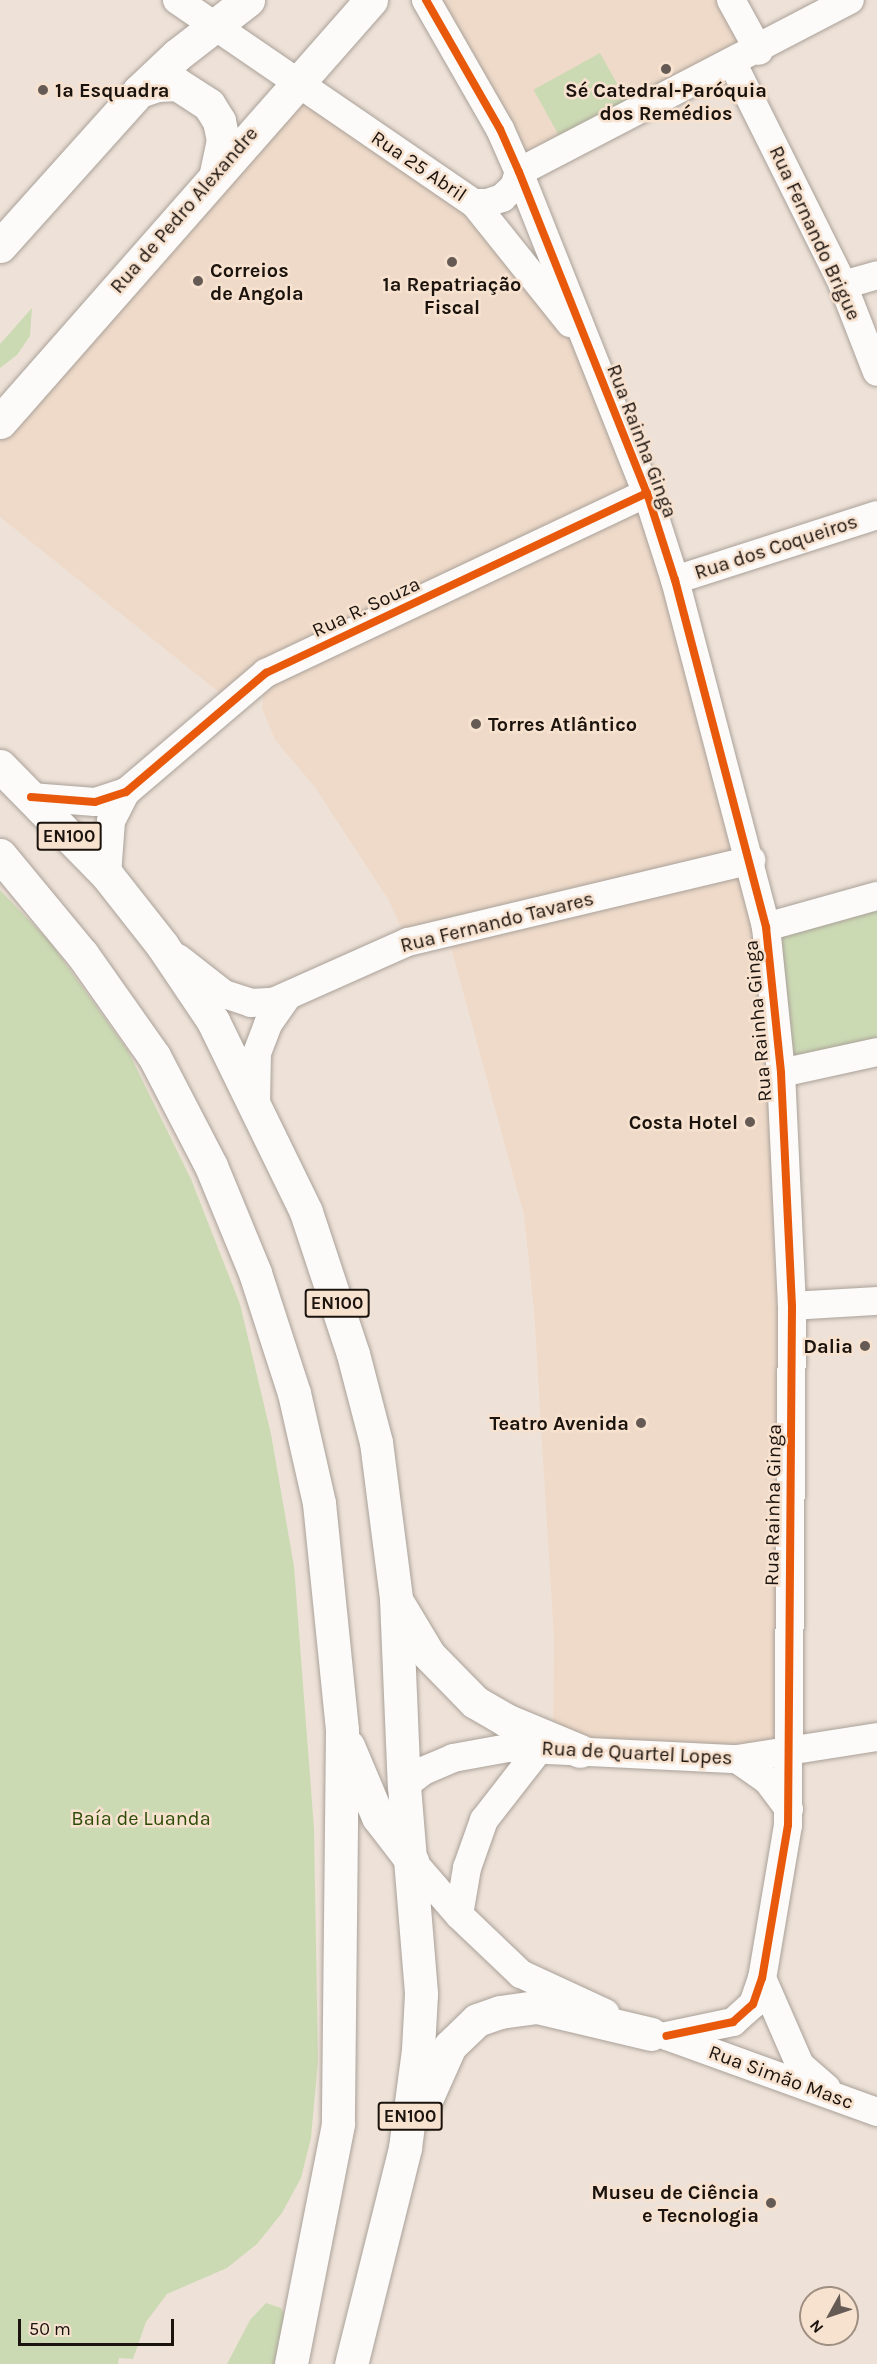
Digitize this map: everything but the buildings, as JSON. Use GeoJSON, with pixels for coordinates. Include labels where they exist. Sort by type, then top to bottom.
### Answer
{"type":"FeatureCollection","features":[{"type":"Feature","properties":{"kind":"main road"},"geometry":{"type":"LineString","coordinates":[[0,246],[139,91],[212,27],[248,0]]}},
{"type":"Feature","properties":{"kind":"main road","name":"Rua de Pedro Alexandre"},"geometry":{"type":"LineString","coordinates":[[0,422],[296,82],[371,0]]}},
{"type":"Feature","properties":{"kind":"main road"},"geometry":{"type":"LineString","coordinates":[[139,91],[158,85],[177,84],[209,105],[219,121],[223,140],[216,174]]}},
{"type":"Feature","properties":{"kind":"main road","name":"EN100"},"geometry":{"type":"LineString","coordinates":[[0,766],[107,875],[162,945],[213,1021],[256,1104],[306,1212],[353,1354],[376,1443],[396,1599],[404,1786],[412,1861],[421,1994],[418,2050],[405,2148],[351,2364]]}},
{"type":"Feature","properties":{"kind":"main road"},"geometry":{"type":"LineString","coordinates":[[0,855],[82,954],[154,1056],[211,1166],[255,1274],[294,1393],[319,1503],[342,1730],[338,2124],[291,2364]]}},
{"type":"Feature","properties":{"kind":"main road"},"geometry":{"type":"LineString","coordinates":[[396,1599],[429,1655],[475,1702],[506,1720],[580,1751]]}},
{"type":"Feature","properties":{"kind":"main road"},"geometry":{"type":"LineString","coordinates":[[342,1730],[378,1817],[412,1861]]}},
{"type":"Feature","properties":{"kind":"main road"},"geometry":{"type":"LineString","coordinates":[[339,1906],[351,1858],[378,1817],[404,1786]]}},
{"type":"Feature","properties":{"kind":"main road"},"geometry":{"type":"LineString","coordinates":[[405,2148],[450,2046],[477,2020],[500,2012],[537,2007],[658,2035]]}},
{"type":"Feature","properties":{"kind":"street","name":"Rua 25 Abril"},"geometry":{"type":"LineString","coordinates":[[177,0],[212,27],[474,202],[588,346]]}},
{"type":"Feature","properties":{"kind":"street","name":"Rua Rainha Ginga"},"geometry":{"type":"LineString","coordinates":[[426,0],[500,129],[647,493],[675,580],[751,860],[766,927],[781,1073],[792,1306],[789,1809],[762,1978],[753,2004],[733,2022],[658,2035]]}},
{"type":"Feature","properties":{"kind":"street"},"geometry":{"type":"LineString","coordinates":[[731,0],[759,51]]}},
{"type":"Feature","properties":{"kind":"street"},"geometry":{"type":"LineString","coordinates":[[474,202],[487,203],[502,198],[514,187],[519,172],[759,51],[850,0]]}},
{"type":"Feature","properties":{"kind":"street","name":"Rua Fernando Brigue"},"geometry":{"type":"LineString","coordinates":[[733,64],[843,285],[877,372]]}},
{"type":"Feature","properties":{"kind":"street"},"geometry":{"type":"LineString","coordinates":[[843,285],[877,275]]}},
{"type":"Feature","properties":{"kind":"street","name":"Rua R. Souza"},"geometry":{"type":"LineString","coordinates":[[126,792],[230,701],[285,662],[647,493]]}},
{"type":"Feature","properties":{"kind":"street","name":"Rua dos Coqueiros"},"geometry":{"type":"LineString","coordinates":[[675,580],[875,522]]}},
{"type":"Feature","properties":{"kind":"street"},"geometry":{"type":"LineString","coordinates":[[31,797],[95,802],[126,792]]}},
{"type":"Feature","properties":{"kind":"street"},"geometry":{"type":"LineString","coordinates":[[107,875],[111,821],[126,792]]}},
{"type":"Feature","properties":{"kind":"street","name":"Rua Fernando Tavares"},"geometry":{"type":"LineString","coordinates":[[162,945],[224,994],[262,1004],[286,998],[320,978],[408,942],[751,860]]}},
{"type":"Feature","properties":{"kind":"street"},"geometry":{"type":"LineString","coordinates":[[766,927],[877,896]]}},
{"type":"Feature","properties":{"kind":"street"},"geometry":{"type":"LineString","coordinates":[[256,1104],[258,1053],[268,1024],[286,998]]}},
{"type":"Feature","properties":{"kind":"street"},"geometry":{"type":"LineString","coordinates":[[781,1073],[877,1052]]}},
{"type":"Feature","properties":{"kind":"street"},"geometry":{"type":"LineString","coordinates":[[792,1306],[877,1301]]}},
{"type":"Feature","properties":{"kind":"street","name":"Rua de Quartel Lopes"},"geometry":{"type":"LineString","coordinates":[[404,1786],[423,1771],[453,1758],[508,1748],[737,1759],[877,1737]]}},
{"type":"Feature","properties":{"kind":"street"},"geometry":{"type":"LineString","coordinates":[[459,1915],[467,1868],[484,1820],[540,1748]]}},
{"type":"Feature","properties":{"kind":"street"},"geometry":{"type":"LineString","coordinates":[[737,1759],[768,1781],[789,1809]]}},
{"type":"Feature","properties":{"kind":"street"},"geometry":{"type":"LineString","coordinates":[[412,1861],[459,1915],[521,1974],[658,2035]]}},
{"type":"Feature","properties":{"kind":"street"},"geometry":{"type":"LineString","coordinates":[[762,1978],[800,2065],[844,2102]]}},
{"type":"Feature","properties":{"kind":"street","name":"Rua Simão Masc"},"geometry":{"type":"LineString","coordinates":[[658,2035],[877,2112]]}},
{"type":"Feature","properties":{"kind":"shaded area"},"geometry":{"type":"Polygon","coordinates":[[[426,0],[731,0],[759,51],[519,172],[426,0]]]}},
{"type":"Feature","properties":{"kind":"shaded area"},"geometry":{"type":"Polygon","coordinates":[[[296,82],[474,203],[588,346],[751,860],[781,1073],[791,1752],[553,1741],[554,1639],[534,1311],[524,1215],[447,933],[408,942],[388,899],[314,786],[275,740],[262,708],[266,674],[230,701],[0,517],[0,423],[296,82]]]}},
{"type":"Feature","properties":{"kind":"green space"},"geometry":{"type":"Polygon","coordinates":[[[600,53],[635,117],[569,154],[534,90],[600,53]]]}},
{"type":"Feature","properties":{"kind":"green space"},"geometry":{"type":"Polygon","coordinates":[[[32,308],[30,336],[17,355],[0,368],[0,344],[32,308]]]}},
{"type":"Feature","properties":{"kind":"green space","name":"Baía de Luanda"},"geometry":{"type":"Polygon","coordinates":[[[0,890],[50,942],[128,1051],[191,1179],[240,1304],[271,1434],[294,1566],[314,1828],[318,2061],[311,2138],[301,2178],[282,2213],[257,2244],[227,2268],[167,2294],[146,2322],[133,2359],[119,2358],[118,2364],[0,2364],[0,890]]]}},
{"type":"Feature","properties":{"kind":"green space"},"geometry":{"type":"Polygon","coordinates":[[[877,896],[877,1052],[781,1073],[766,927],[877,896]]]}},
{"type":"Feature","properties":{"kind":"green space"},"geometry":{"type":"Polygon","coordinates":[[[266,2303],[281,2308],[285,2316],[277,2364],[227,2364],[250,2320],[266,2303]]]}},
{"type":"Feature","properties":{"kind":"cycle path"},"geometry":{"type":"LineString","coordinates":[[426,0],[500,129],[647,493],[675,580],[766,927],[781,1073],[792,1306],[788,1825],[762,1978],[753,2004],[733,2022],[666,2036]]}},
{"type":"Feature","properties":{"kind":"cycle path"},"geometry":{"type":"LineString","coordinates":[[31,797],[95,802],[126,792],[266,673],[647,493]]}},
{"type":"Feature","properties":{"kind":"place","name":"Sé Catedral-Paróquia dos Remédios"},"geometry":{"type":"Point","coordinates":[666,69]}},
{"type":"Feature","properties":{"kind":"place","name":"1ª Esquadra"},"geometry":{"type":"Point","coordinates":[43,90]}},
{"type":"Feature","properties":{"kind":"place","name":"1ª Repatriação Fiscal"},"geometry":{"type":"Point","coordinates":[452,262]}},
{"type":"Feature","properties":{"kind":"place","name":"Correios de Angola"},"geometry":{"type":"Point","coordinates":[198,281]}},
{"type":"Feature","properties":{"kind":"place","name":"Torres Atlântico"},"geometry":{"type":"Point","coordinates":[476,724]}},
{"type":"Feature","properties":{"kind":"place","name":"Costa Hotel"},"geometry":{"type":"Point","coordinates":[750,1122]}},
{"type":"Feature","properties":{"kind":"place","name":"Dalia"},"geometry":{"type":"Point","coordinates":[865,1346]}},
{"type":"Feature","properties":{"kind":"place","name":"Teatro Avenida"},"geometry":{"type":"Point","coordinates":[641,1423]}},
{"type":"Feature","properties":{"kind":"place","name":"Museu de Ciência e Tecnologia"},"geometry":{"type":"Point","coordinates":[771,2203]}}]}
